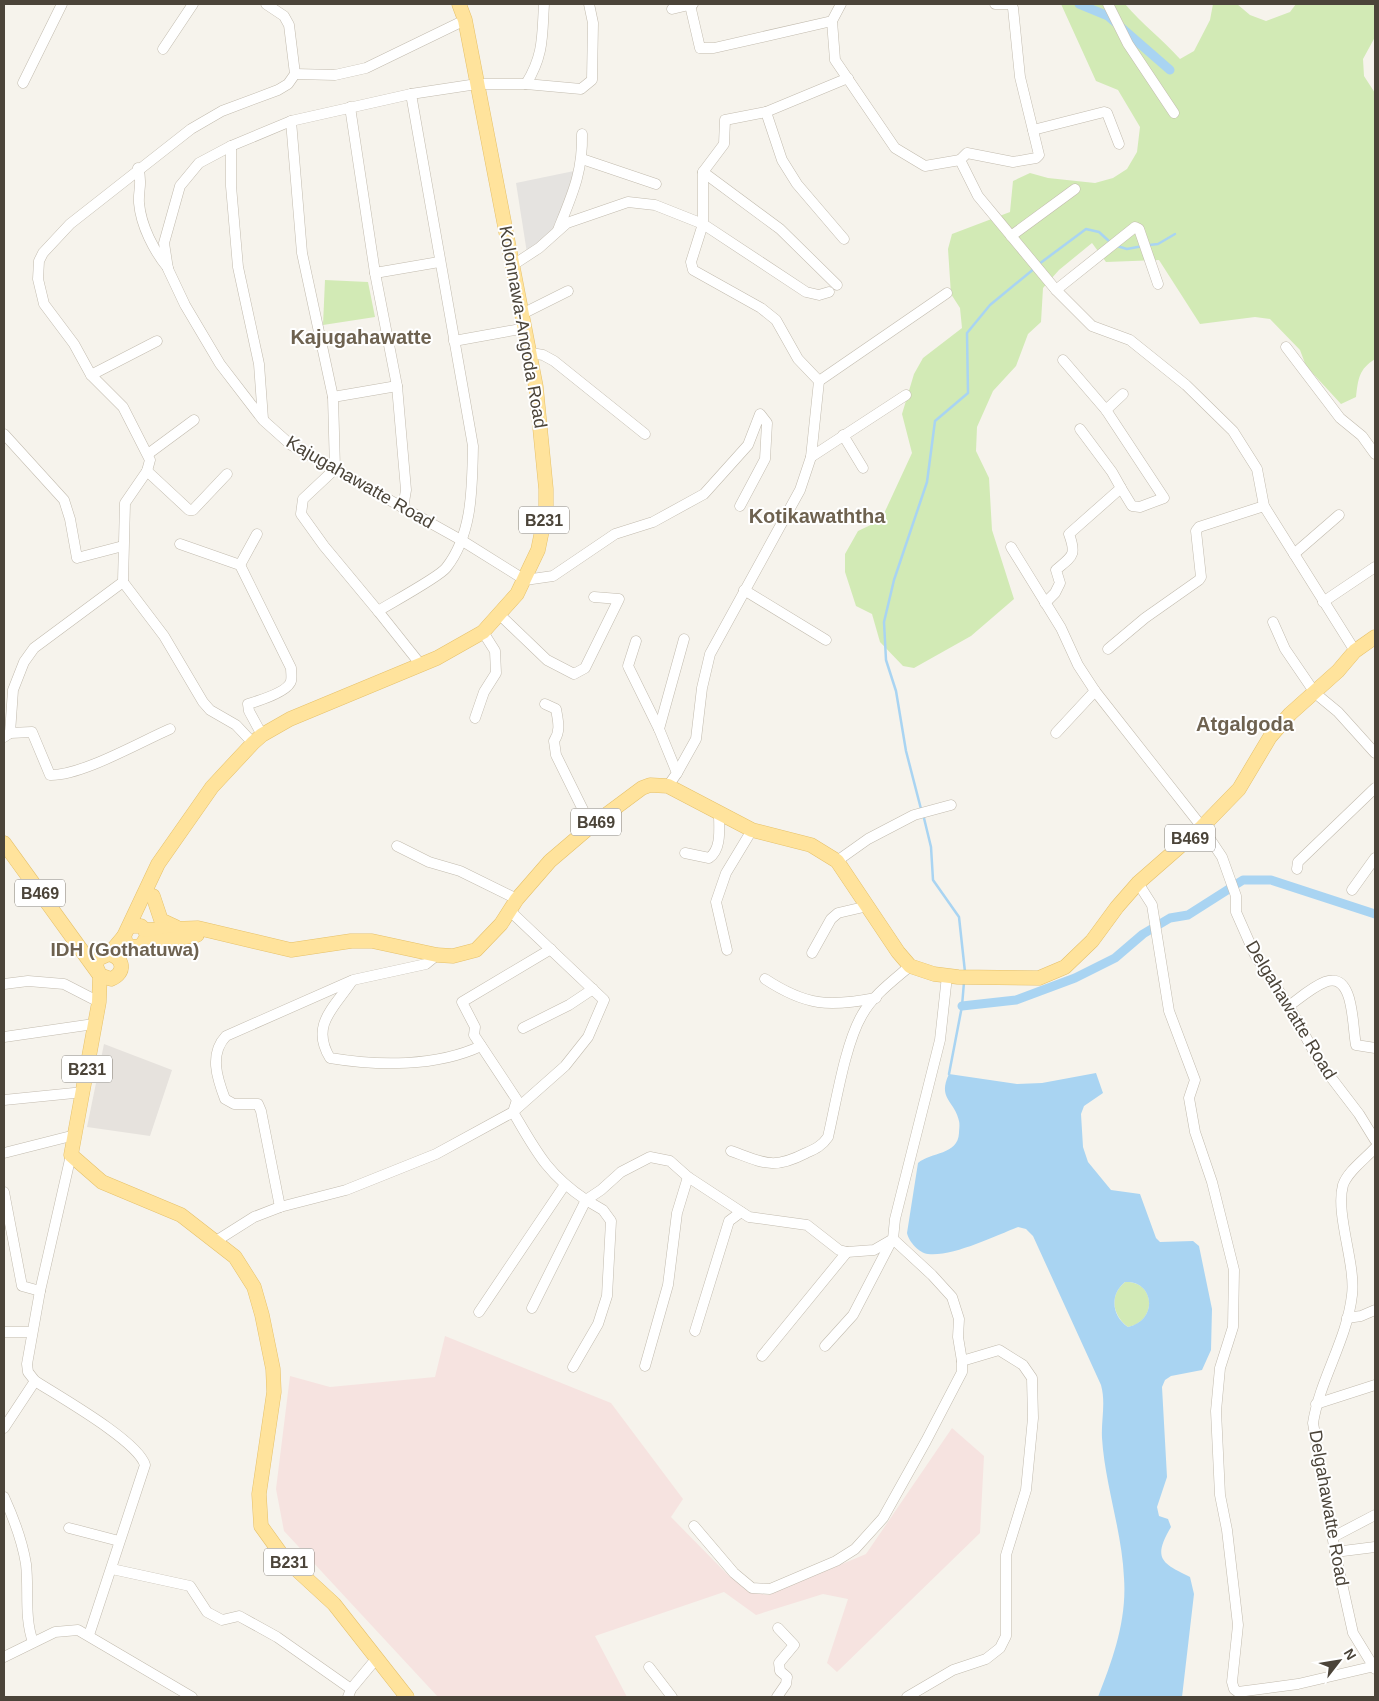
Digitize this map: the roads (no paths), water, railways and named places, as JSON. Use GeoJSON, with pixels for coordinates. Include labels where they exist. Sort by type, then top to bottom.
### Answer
{"type":"FeatureCollection","features":[{"type":"Feature","properties":{"kind":"main road","name":"Kolonnawa-Angoda Road"},"geometry":{"type":"LineString","coordinates":[[137,935],[158,864],[212,787],[257,739],[290,719],[421,665],[453,650],[483,632],[500,615],[525,580],[538,550],[546,511],[541,424],[531,354],[465,20],[458,4]]}},
{"type":"Feature","properties":{"kind":"main road","name":"B469"},"geometry":{"type":"LineString","coordinates":[[910,966],[959,977],[1039,978],[1065,967],[1092,941],[1117,907],[1138,883],[1202,827],[1239,789],[1270,737],[1354,651],[1375,637]]}},
{"type":"Feature","properties":{"kind":"main road","name":"B469"},"geometry":{"type":"LineString","coordinates":[[137,935],[210,933],[250,939],[291,950],[351,941],[372,941],[437,955],[453,956],[476,950],[501,924],[513,904],[550,861],[591,826],[642,788],[650,785],[668,786]]}},
{"type":"Feature","properties":{"kind":"main road"},"geometry":{"type":"LineString","coordinates":[[668,786],[752,830],[811,845],[837,861],[898,952],[910,966]]}},
{"type":"Feature","properties":{"kind":"main road","name":"B469"},"geometry":{"type":"LineString","coordinates":[[4,843],[99,974]]}},
{"type":"Feature","properties":{"kind":"main road","name":"Kolonnawa-Angoda Road"},"geometry":{"type":"LineString","coordinates":[[137,935],[168,852]]}},
{"type":"Feature","properties":{"kind":"main road"},"geometry":{"type":"LineString","coordinates":[[153,896],[161,920],[177,928]]}},
{"type":"Feature","properties":{"kind":"main road","name":"B469"},"geometry":{"type":"LineString","coordinates":[[137,935],[177,928],[198,928],[210,933]]}},
{"type":"Feature","properties":{"kind":"main road","name":"B231"},"geometry":{"type":"LineString","coordinates":[[107,954],[137,935]]}},
{"type":"Feature","properties":{"kind":"main road","name":"B231"},"geometry":{"type":"LineString","coordinates":[[98,1002],[119,972],[137,935]]}},
{"type":"Feature","properties":{"kind":"main road","name":"B469"},"geometry":{"type":"LineString","coordinates":[[76,942],[107,954]]}},
{"type":"Feature","properties":{"kind":"main road"},"geometry":{"type":"LineString","coordinates":[[107,954],[116,956],[120,961],[119,972],[105,979],[99,974],[96,966],[98,959],[107,954]]}},
{"type":"Feature","properties":{"kind":"main road","name":"B231"},"geometry":{"type":"LineString","coordinates":[[99,974],[98,1002],[84,1092],[71,1155],[102,1182],[181,1215],[216,1240],[235,1257],[254,1287],[273,1369],[273,1407],[259,1494],[261,1526],[284,1558],[334,1604],[407,1697]]}},
{"type":"Feature","properties":{"kind":"street"},"geometry":{"type":"LineString","coordinates":[[23,83],[62,4]]}},
{"type":"Feature","properties":{"kind":"street"},"geometry":{"type":"LineString","coordinates":[[164,48],[193,4]]}},
{"type":"Feature","properties":{"kind":"street"},"geometry":{"type":"LineString","coordinates":[[257,739],[210,710],[203,702],[164,636],[123,582],[125,503],[147,471],[150,460],[123,407],[91,375],[74,344],[44,304],[38,279],[39,261],[43,253],[70,224],[138,168],[191,129],[222,112],[278,90],[288,84],[295,74],[290,26],[284,16],[266,4]]}},
{"type":"Feature","properties":{"kind":"street"},"geometry":{"type":"LineString","coordinates":[[526,84],[537,67],[542,47],[544,4]]}},
{"type":"Feature","properties":{"kind":"street","name":"Kajugahawatte Road"},"geometry":{"type":"LineString","coordinates":[[525,580],[461,540],[291,446],[263,420],[220,364],[185,305],[168,269],[164,242],[180,186],[199,163],[231,146],[291,121],[411,94],[478,84],[526,84],[581,89],[592,80],[593,23],[589,4]]}},
{"type":"Feature","properties":{"kind":"street"},"geometry":{"type":"LineString","coordinates":[[672,10],[692,4],[700,48],[714,48],[832,21]]}},
{"type":"Feature","properties":{"kind":"street"},"geometry":{"type":"LineString","coordinates":[[841,4],[832,21],[835,60],[895,148],[925,166],[960,160],[967,153],[1013,162],[1036,158],[1038,147],[1020,76],[1013,8],[1010,4],[995,4]]}},
{"type":"Feature","properties":{"kind":"street"},"geometry":{"type":"LineString","coordinates":[[1108,4],[1128,44],[1174,113]]}},
{"type":"Feature","properties":{"kind":"street"},"geometry":{"type":"LineString","coordinates":[[295,74],[335,75],[366,68],[465,20]]}},
{"type":"Feature","properties":{"kind":"street"},"geometry":{"type":"LineString","coordinates":[[819,380],[798,359],[776,320],[761,308],[693,270],[691,262],[703,224],[703,172],[724,144],[725,120],[766,112],[848,78]]}},
{"type":"Feature","properties":{"kind":"street"},"geometry":{"type":"LineString","coordinates":[[378,611],[446,569],[461,540],[468,521],[472,496],[473,446],[439,262],[411,94]]}},
{"type":"Feature","properties":{"kind":"street"},"geometry":{"type":"LineString","coordinates":[[350,107],[375,273],[397,386],[406,490],[403,508]]}},
{"type":"Feature","properties":{"kind":"street"},"geometry":{"type":"LineString","coordinates":[[766,112],[782,160],[797,184],[844,239]]}},
{"type":"Feature","properties":{"kind":"street"},"geometry":{"type":"LineString","coordinates":[[1033,130],[1104,112],[1107,113],[1118,144]]}},
{"type":"Feature","properties":{"kind":"street"},"geometry":{"type":"LineString","coordinates":[[291,121],[302,253],[333,397],[335,470],[303,500],[301,514],[324,546],[421,665]]}},
{"type":"Feature","properties":{"kind":"street"},"geometry":{"type":"LineString","coordinates":[[556,233],[579,173],[582,159],[582,134]]}},
{"type":"Feature","properties":{"kind":"street"},"geometry":{"type":"LineString","coordinates":[[231,146],[231,186],[238,267],[259,364],[263,420]]}},
{"type":"Feature","properties":{"kind":"street"},"geometry":{"type":"LineString","coordinates":[[582,159],[656,184]]}},
{"type":"Feature","properties":{"kind":"street"},"geometry":{"type":"LineString","coordinates":[[960,160],[978,196],[1056,290],[1092,326],[1130,340],[1200,398],[1233,431],[1256,469],[1264,506],[1354,651]]}},
{"type":"Feature","properties":{"kind":"street"},"geometry":{"type":"LineString","coordinates":[[138,168],[142,180],[139,202],[147,231],[160,258],[168,269]]}},
{"type":"Feature","properties":{"kind":"street"},"geometry":{"type":"LineString","coordinates":[[514,265],[539,248],[567,223],[628,202],[655,205],[703,224],[806,292],[819,295],[833,288],[780,229],[703,172]]}},
{"type":"Feature","properties":{"kind":"street"},"geometry":{"type":"LineString","coordinates":[[1011,236],[1075,189]]}},
{"type":"Feature","properties":{"kind":"street"},"geometry":{"type":"LineString","coordinates":[[1056,290],[1134,227],[1139,229],[1158,284]]}},
{"type":"Feature","properties":{"kind":"street"},"geometry":{"type":"LineString","coordinates":[[375,273],[439,262]]}},
{"type":"Feature","properties":{"kind":"street"},"geometry":{"type":"LineString","coordinates":[[524,313],[568,291]]}},
{"type":"Feature","properties":{"kind":"street"},"geometry":{"type":"LineString","coordinates":[[819,380],[947,294]]}},
{"type":"Feature","properties":{"kind":"street"},"geometry":{"type":"LineString","coordinates":[[454,340],[526,328]]}},
{"type":"Feature","properties":{"kind":"street"},"geometry":{"type":"LineString","coordinates":[[91,375],[157,341]]}},
{"type":"Feature","properties":{"kind":"street"},"geometry":{"type":"LineString","coordinates":[[1286,347],[1340,418],[1362,436],[1375,454]]}},
{"type":"Feature","properties":{"kind":"street"},"geometry":{"type":"LineString","coordinates":[[531,354],[543,354],[554,361],[645,434]]}},
{"type":"Feature","properties":{"kind":"street"},"geometry":{"type":"LineString","coordinates":[[1063,360],[1106,410],[1164,498],[1140,507],[1132,506],[1112,472],[1080,428]]}},
{"type":"Feature","properties":{"kind":"street"},"geometry":{"type":"LineString","coordinates":[[668,786],[696,739],[702,688],[710,654],[800,490],[811,457],[819,380]]}},
{"type":"Feature","properties":{"kind":"street"},"geometry":{"type":"LineString","coordinates":[[333,397],[397,386]]}},
{"type":"Feature","properties":{"kind":"street"},"geometry":{"type":"LineString","coordinates":[[1106,410],[1123,394]]}},
{"type":"Feature","properties":{"kind":"street"},"geometry":{"type":"LineString","coordinates":[[811,457],[906,395]]}},
{"type":"Feature","properties":{"kind":"street"},"geometry":{"type":"LineString","coordinates":[[525,580],[553,576],[615,534],[653,522],[704,494],[748,445],[760,414],[768,423],[765,460],[740,506]]}},
{"type":"Feature","properties":{"kind":"street"},"geometry":{"type":"LineString","coordinates":[[148,454],[194,420]]}},
{"type":"Feature","properties":{"kind":"street"},"geometry":{"type":"LineString","coordinates":[[4,434],[64,500],[78,558],[123,546]]}},
{"type":"Feature","properties":{"kind":"street"},"geometry":{"type":"LineString","coordinates":[[843,435],[863,468]]}},
{"type":"Feature","properties":{"kind":"street"},"geometry":{"type":"LineString","coordinates":[[147,471],[189,510],[193,510],[227,474]]}},
{"type":"Feature","properties":{"kind":"street"},"geometry":{"type":"LineString","coordinates":[[1045,603],[1055,594],[1060,583],[1056,570],[1073,555],[1074,548],[1069,534],[1121,488]]}},
{"type":"Feature","properties":{"kind":"street"},"geometry":{"type":"LineString","coordinates":[[1108,649],[1145,618],[1199,580],[1201,577],[1196,531],[1199,527],[1264,506]]}},
{"type":"Feature","properties":{"kind":"street"},"geometry":{"type":"LineString","coordinates":[[1294,554],[1339,515]]}},
{"type":"Feature","properties":{"kind":"street"},"geometry":{"type":"LineString","coordinates":[[240,564],[257,534]]}},
{"type":"Feature","properties":{"kind":"street"},"geometry":{"type":"LineString","coordinates":[[180,544],[240,564],[291,668],[292,681],[288,686],[270,696],[248,704],[257,739]]}},
{"type":"Feature","properties":{"kind":"street","name":"Delgahawatte Road"},"geometry":{"type":"LineString","coordinates":[[1012,547],[1061,628],[1078,665],[1095,691],[1202,827],[1222,857],[1236,896],[1236,912],[1255,955],[1289,1006],[1320,1063],[1359,1114],[1375,1140]]}},
{"type":"Feature","properties":{"kind":"street"},"geometry":{"type":"LineString","coordinates":[[1323,602],[1375,567]]}},
{"type":"Feature","properties":{"kind":"street"},"geometry":{"type":"LineString","coordinates":[[123,582],[34,648],[24,662],[13,690],[7,735],[32,732],[50,775],[59,775],[94,763],[170,729]]}},
{"type":"Feature","properties":{"kind":"street"},"geometry":{"type":"LineString","coordinates":[[744,590],[826,640]]}},
{"type":"Feature","properties":{"kind":"street"},"geometry":{"type":"LineString","coordinates":[[500,615],[547,660],[574,674],[585,668],[619,599],[594,597]]}},
{"type":"Feature","properties":{"kind":"street"},"geometry":{"type":"LineString","coordinates":[[1273,622],[1285,649],[1315,693],[1338,712],[1375,753]]}},
{"type":"Feature","properties":{"kind":"street"},"geometry":{"type":"LineString","coordinates":[[475,718],[484,692],[496,673],[495,651],[483,632]]}},
{"type":"Feature","properties":{"kind":"street"},"geometry":{"type":"LineString","coordinates":[[659,729],[684,639]]}},
{"type":"Feature","properties":{"kind":"street"},"geometry":{"type":"LineString","coordinates":[[636,640],[628,666],[659,729],[677,773]]}},
{"type":"Feature","properties":{"kind":"street"},"geometry":{"type":"LineString","coordinates":[[1056,733],[1095,691]]}},
{"type":"Feature","properties":{"kind":"street"},"geometry":{"type":"LineString","coordinates":[[545,704],[556,709],[558,724],[558,735],[554,741],[556,754],[591,826]]}},
{"type":"Feature","properties":{"kind":"street"},"geometry":{"type":"LineString","coordinates":[[1297,869],[1298,862],[1375,788]]}},
{"type":"Feature","properties":{"kind":"street"},"geometry":{"type":"LineString","coordinates":[[837,861],[868,839],[914,815],[950,805]]}},
{"type":"Feature","properties":{"kind":"street"},"geometry":{"type":"LineString","coordinates":[[685,852],[709,858],[715,854],[719,814]]}},
{"type":"Feature","properties":{"kind":"street"},"geometry":{"type":"LineString","coordinates":[[727,950],[716,902],[726,873],[752,830]]}},
{"type":"Feature","properties":{"kind":"street"},"geometry":{"type":"LineString","coordinates":[[216,1240],[254,1217],[280,1207],[346,1190],[418,1161],[513,1112],[565,1066],[588,1036],[604,1000],[551,948],[513,904],[460,871],[429,862],[397,846]]}},
{"type":"Feature","properties":{"kind":"street"},"geometry":{"type":"LineString","coordinates":[[1352,890],[1375,858]]}},
{"type":"Feature","properties":{"kind":"street"},"geometry":{"type":"LineString","coordinates":[[1138,883],[1152,905],[1156,940],[1169,1011],[1195,1080],[1189,1098],[1195,1132],[1212,1182],[1234,1270],[1233,1327],[1220,1368],[1216,1411],[1220,1494],[1227,1530],[1238,1625],[1232,1682],[1238,1692],[1298,1684],[1375,1667]]}},
{"type":"Feature","properties":{"kind":"street"},"geometry":{"type":"LineString","coordinates":[[812,953],[832,919],[838,913],[868,906]]}},
{"type":"Feature","properties":{"kind":"street"},"geometry":{"type":"LineString","coordinates":[[551,948],[462,1002],[475,1027],[474,1035],[480,1046],[517,1100],[513,1112],[543,1164],[564,1186],[603,1210],[611,1221],[607,1296],[598,1324],[573,1367]]}},
{"type":"Feature","properties":{"kind":"street"},"geometry":{"type":"LineString","coordinates":[[280,1207],[258,1104],[234,1104],[225,1099],[220,1086],[215,1057],[218,1044],[226,1036],[353,980],[426,964],[437,955]]}},
{"type":"Feature","properties":{"kind":"street"},"geometry":{"type":"LineString","coordinates":[[731,1151],[763,1163],[786,1164],[823,1145],[828,1137],[854,1030],[863,1013],[876,998],[910,966]]}},
{"type":"Feature","properties":{"kind":"street"},"geometry":{"type":"LineString","coordinates":[[825,1346],[853,1316],[893,1239],[895,1219],[940,1040],[959,977]]}},
{"type":"Feature","properties":{"kind":"street"},"geometry":{"type":"LineString","coordinates":[[765,979],[789,995],[810,1002],[850,1003],[876,998]]}},
{"type":"Feature","properties":{"kind":"street"},"geometry":{"type":"LineString","coordinates":[[353,980],[322,1025],[322,1045],[330,1058],[353,1062],[412,1062],[460,1055],[480,1046]]}},
{"type":"Feature","properties":{"kind":"street"},"geometry":{"type":"LineString","coordinates":[[4,984],[28,981],[64,984],[98,1002]]}},
{"type":"Feature","properties":{"kind":"street"},"geometry":{"type":"LineString","coordinates":[[1289,1006],[1326,982],[1334,981],[1343,984],[1350,997],[1356,1045],[1375,1048]]}},
{"type":"Feature","properties":{"kind":"street"},"geometry":{"type":"LineString","coordinates":[[523,1028],[569,1005],[593,989]]}},
{"type":"Feature","properties":{"kind":"street"},"geometry":{"type":"LineString","coordinates":[[4,1037],[94,1024]]}},
{"type":"Feature","properties":{"kind":"street"},"geometry":{"type":"LineString","coordinates":[[4,1100],[84,1092]]}},
{"type":"Feature","properties":{"kind":"street"},"geometry":{"type":"LineString","coordinates":[[4,1154],[76,1135]]}},
{"type":"Feature","properties":{"kind":"street","name":"Delgahawatte Road"},"geometry":{"type":"LineString","coordinates":[[1375,1148],[1346,1177],[1342,1187],[1352,1296],[1347,1318],[1316,1404],[1314,1423],[1332,1537],[1353,1633],[1375,1667]]}},
{"type":"Feature","properties":{"kind":"street"},"geometry":{"type":"LineString","coordinates":[[71,1155],[40,1291],[27,1364],[28,1372],[35,1381],[128,1442],[142,1457],[145,1465],[89,1635]]}},
{"type":"Feature","properties":{"kind":"street"},"geometry":{"type":"LineString","coordinates":[[532,1308],[586,1200],[601,1190],[621,1172],[650,1157],[670,1161],[688,1177],[749,1217],[807,1225],[839,1250],[847,1252],[874,1250],[893,1239]]}},
{"type":"Feature","properties":{"kind":"street"},"geometry":{"type":"LineString","coordinates":[[645,1366],[668,1285],[678,1213],[688,1177]]}},
{"type":"Feature","properties":{"kind":"street"},"geometry":{"type":"LineString","coordinates":[[479,1312],[564,1186]]}},
{"type":"Feature","properties":{"kind":"street"},"geometry":{"type":"LineString","coordinates":[[4,1192],[22,1286],[40,1291]]}},
{"type":"Feature","properties":{"kind":"street"},"geometry":{"type":"LineString","coordinates":[[695,1332],[729,1221],[741,1212]]}},
{"type":"Feature","properties":{"kind":"street"},"geometry":{"type":"LineString","coordinates":[[694,1526],[734,1572],[752,1588],[770,1589],[836,1561],[855,1549],[883,1518],[962,1372],[958,1337],[959,1319],[952,1297],[932,1275],[893,1239]]}},
{"type":"Feature","properties":{"kind":"street"},"geometry":{"type":"LineString","coordinates":[[762,1356],[847,1252]]}},
{"type":"Feature","properties":{"kind":"street"},"geometry":{"type":"LineString","coordinates":[[1347,1318],[1361,1316],[1375,1310]]}},
{"type":"Feature","properties":{"kind":"street"},"geometry":{"type":"LineString","coordinates":[[4,1332],[32,1332]]}},
{"type":"Feature","properties":{"kind":"street"},"geometry":{"type":"LineString","coordinates":[[908,1697],[954,1670],[986,1659],[1000,1648],[1006,1636],[1006,1555],[1026,1490],[1033,1418],[1032,1378],[1023,1366],[999,1350],[962,1361]]}},
{"type":"Feature","properties":{"kind":"street"},"geometry":{"type":"LineString","coordinates":[[4,1428],[35,1381]]}},
{"type":"Feature","properties":{"kind":"street"},"geometry":{"type":"LineString","coordinates":[[1316,1404],[1375,1385]]}},
{"type":"Feature","properties":{"kind":"street"},"geometry":{"type":"LineString","coordinates":[[4,1497],[19,1530],[26,1565],[28,1630],[33,1642]]}},
{"type":"Feature","properties":{"kind":"street"},"geometry":{"type":"LineString","coordinates":[[1332,1537],[1375,1515]]}},
{"type":"Feature","properties":{"kind":"street"},"geometry":{"type":"LineString","coordinates":[[69,1528],[119,1542]]}},
{"type":"Feature","properties":{"kind":"street"},"geometry":{"type":"LineString","coordinates":[[1335,1552],[1375,1547]]}},
{"type":"Feature","properties":{"kind":"street"},"geometry":{"type":"LineString","coordinates":[[112,1569],[190,1586],[207,1612],[222,1620],[239,1616],[277,1637],[350,1693],[376,1659]]}},
{"type":"Feature","properties":{"kind":"street"},"geometry":{"type":"LineString","coordinates":[[777,1697],[786,1684],[786,1676],[780,1671],[779,1664],[794,1645],[778,1628]]}},
{"type":"Feature","properties":{"kind":"street"},"geometry":{"type":"LineString","coordinates":[[4,1657],[55,1632],[78,1630],[192,1697]]}},
{"type":"Feature","properties":{"kind":"street"},"geometry":{"type":"LineString","coordinates":[[649,1668],[672,1697]]}},
{"type":"Feature","properties":{"kind":"water"},"geometry":{"type":"Polygon","coordinates":[[[1096,1073],[1103,1093],[1084,1106],[1081,1114],[1083,1147],[1088,1162],[1111,1190],[1140,1194],[1156,1238],[1160,1242],[1193,1241],[1199,1246],[1212,1309],[1211,1350],[1202,1370],[1171,1376],[1165,1380],[1162,1387],[1167,1477],[1157,1507],[1159,1516],[1168,1519],[1171,1527],[1162,1546],[1161,1553],[1163,1559],[1173,1568],[1190,1577],[1194,1594],[1182,1697],[1098,1697],[1118,1639],[1124,1594],[1123,1560],[1106,1473],[1102,1438],[1102,1392],[1101,1385],[1033,1236],[1026,1229],[1018,1227],[961,1249],[928,1254],[921,1252],[915,1246],[907,1233],[918,1163],[923,1159],[949,1149],[954,1145],[959,1133],[957,1114],[946,1095],[946,1082],[949,1074],[1017,1084],[1042,1083],[1096,1073]],[[1125,1282],[1116,1293],[1115,1299],[1116,1311],[1128,1327],[1138,1323],[1145,1317],[1148,1309],[1149,1301],[1147,1294],[1142,1287],[1135,1283],[1125,1282]]]}},
{"type":"Feature","properties":{"kind":"waterway"},"geometry":{"type":"LineString","coordinates":[[1079,4],[1108,16],[1170,70]]}},
{"type":"Feature","properties":{"kind":"waterway"},"geometry":{"type":"LineString","coordinates":[[1039,264],[1086,229],[1099,232],[1110,242]]}},
{"type":"Feature","properties":{"kind":"waterway"},"geometry":{"type":"LineString","coordinates":[[1149,245],[1158,244],[1175,234]]}},
{"type":"Feature","properties":{"kind":"waterway"},"geometry":{"type":"LineString","coordinates":[[1117,246],[1127,249],[1143,246]]}},
{"type":"Feature","properties":{"kind":"waterway"},"geometry":{"type":"LineString","coordinates":[[921,809],[906,751],[896,691],[886,660],[884,622],[894,580],[927,482],[935,421],[968,393],[967,333],[990,305],[1035,268]]}},
{"type":"Feature","properties":{"kind":"waterway"},"geometry":{"type":"LineString","coordinates":[[923,814],[931,847],[933,880],[959,917],[965,972]]}},
{"type":"Feature","properties":{"kind":"waterway"},"geometry":{"type":"LineString","coordinates":[[962,1006],[1016,1000],[1075,978],[1115,958],[1143,934],[1170,918],[1188,915],[1243,880],[1271,880],[1375,914]]}},
{"type":"Feature","properties":{"kind":"waterway"},"geometry":{"type":"LineString","coordinates":[[949,1074],[962,1006],[964,982]]}},
{"type":"Feature","properties":{"kind":"district","name":"Kajugahawatte"},"geometry":{"type":"Point","coordinates":[361,337]}},
{"type":"Feature","properties":{"kind":"district","name":"Kotikawaththa"},"geometry":{"type":"Point","coordinates":[817,516]}},
{"type":"Feature","properties":{"kind":"district","name":"Atgalgoda"},"geometry":{"type":"Point","coordinates":[1245,724]}},
{"type":"Feature","properties":{"kind":"district","name":"IDH (Gothatuwa)"},"geometry":{"type":"Point","coordinates":[125,949]}}]}
